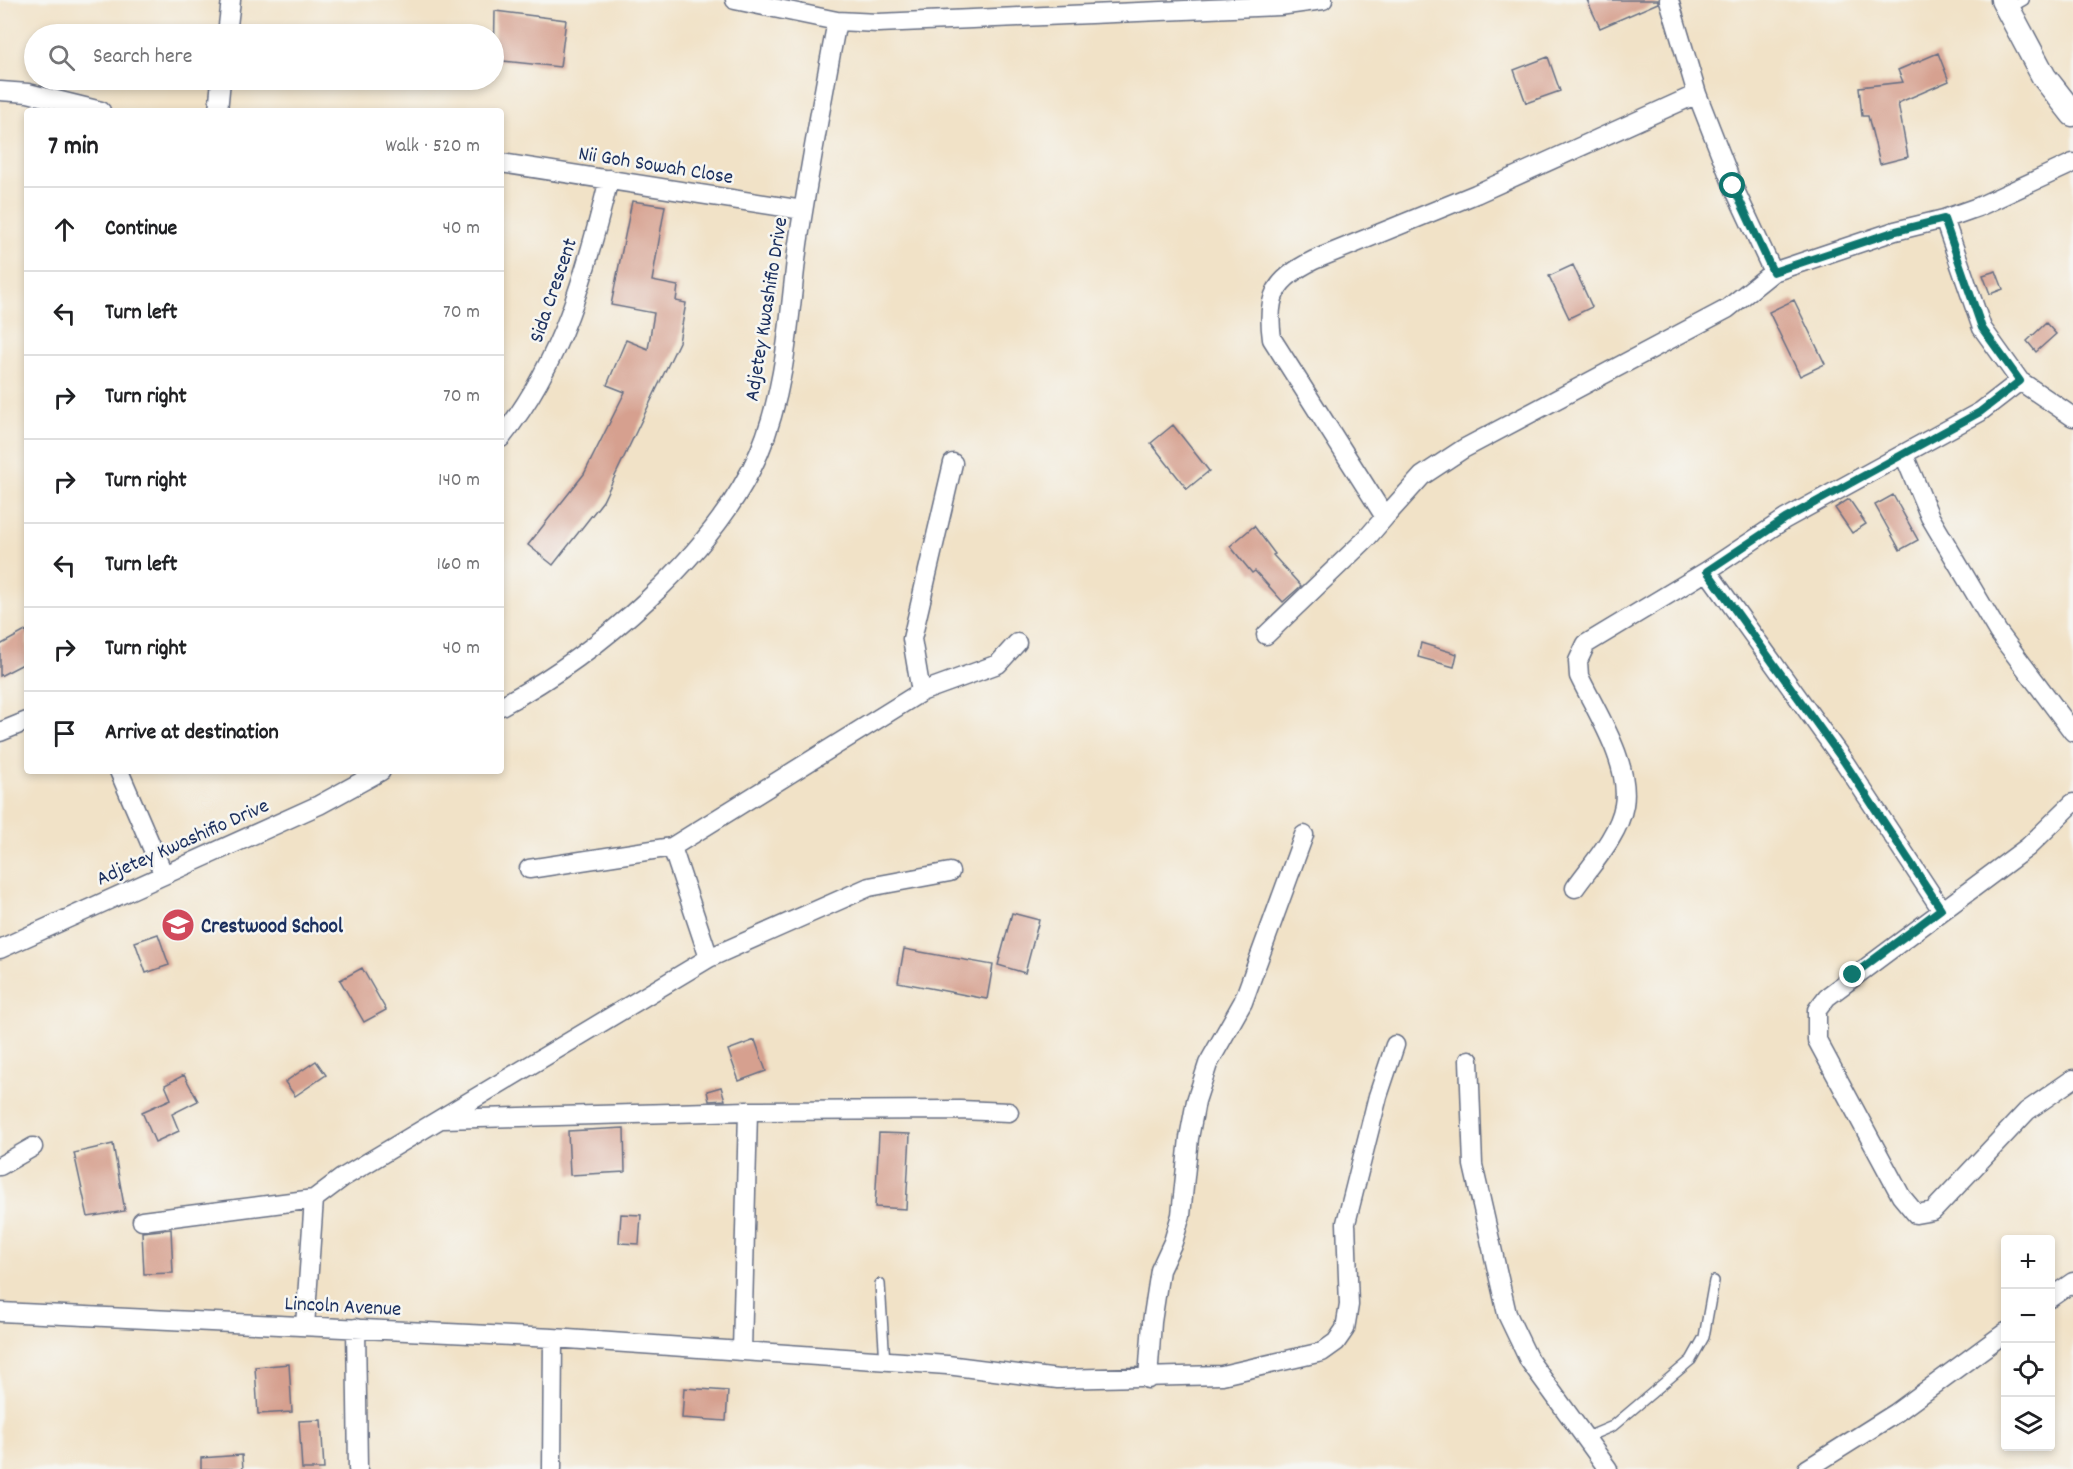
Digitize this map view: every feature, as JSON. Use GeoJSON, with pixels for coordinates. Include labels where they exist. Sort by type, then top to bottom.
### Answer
{"type":"FeatureCollection","features":[{"type":"Feature","properties":{"kind":"street"},"geometry":{"type":"LineString","coordinates":[[228,24],[231,0]]}},
{"type":"Feature","properties":{"kind":"street"},"geometry":{"type":"LineString","coordinates":[[735,0],[837,21],[878,23],[1279,6],[1323,0]]}},
{"type":"Feature","properties":{"kind":"street"},"geometry":{"type":"LineString","coordinates":[[1669,0],[1697,94],[1733,186],[1773,272]]}},
{"type":"Feature","properties":{"kind":"street"},"geometry":{"type":"LineString","coordinates":[[2011,3],[2044,77],[2073,114]]}},
{"type":"Feature","properties":{"kind":"street","name":"Adjetey Kwashifio Drive"},"geometry":{"type":"LineString","coordinates":[[504,704],[593,647],[650,598],[732,502],[758,454],[777,402],[803,210],[837,21]]}},
{"type":"Feature","properties":{"kind":"street"},"geometry":{"type":"LineString","coordinates":[[218,108],[220,90]]}},
{"type":"Feature","properties":{"kind":"street"},"geometry":{"type":"LineString","coordinates":[[0,91],[28,93],[90,108]]}},
{"type":"Feature","properties":{"kind":"street"},"geometry":{"type":"LineString","coordinates":[[1385,517],[1272,339],[1268,313],[1275,289],[1292,270],[1476,194],[1697,94]]}},
{"type":"Feature","properties":{"kind":"street","name":"Nii Goh Sowah Close"},"geometry":{"type":"LineString","coordinates":[[504,163],[803,210]]}},
{"type":"Feature","properties":{"kind":"street"},"geometry":{"type":"LineString","coordinates":[[1266,635],[1366,539],[1422,476],[1463,449],[1727,309],[1773,272],[1896,231],[1944,219],[2026,187],[2073,163]]}},
{"type":"Feature","properties":{"kind":"street","name":"Sida Crescent"},"geometry":{"type":"LineString","coordinates":[[504,434],[540,383],[555,352],[592,249],[609,179]]}},
{"type":"Feature","properties":{"kind":"street"},"geometry":{"type":"LineString","coordinates":[[1944,219],[1982,328],[2020,381],[2073,417]]}},
{"type":"Feature","properties":{"kind":"street"},"geometry":{"type":"LineString","coordinates":[[1575,888],[1612,834],[1624,806],[1626,784],[1619,760],[1579,676],[1578,661],[1586,644],[1707,571],[1785,519],[1980,412],[2020,381]]}},
{"type":"Feature","properties":{"kind":"street"},"geometry":{"type":"LineString","coordinates":[[1904,455],[1930,517],[1998,632],[2073,732]]}},
{"type":"Feature","properties":{"kind":"street"},"geometry":{"type":"LineString","coordinates":[[921,692],[912,639],[953,463]]}},
{"type":"Feature","properties":{"kind":"street"},"geometry":{"type":"LineString","coordinates":[[1707,571],[1845,763],[1941,909]]}},
{"type":"Feature","properties":{"kind":"street"},"geometry":{"type":"LineString","coordinates":[[529,869],[672,847],[921,692],[998,664],[1017,643]]}},
{"type":"Feature","properties":{"kind":"street"},"geometry":{"type":"LineString","coordinates":[[0,732],[24,721]]}},
{"type":"Feature","properties":{"kind":"street"},"geometry":{"type":"LineString","coordinates":[[120,774],[163,873]]}},
{"type":"Feature","properties":{"kind":"street","name":"Adjetey Kwashifio Drive"},"geometry":{"type":"LineString","coordinates":[[0,949],[163,873],[319,805],[376,774]]}},
{"type":"Feature","properties":{"kind":"street"},"geometry":{"type":"LineString","coordinates":[[2073,803],[2028,847],[1941,909],[1827,996],[1817,1010],[1817,1040],[1901,1196],[1916,1214],[1933,1211],[2027,1111],[2073,1078]]}},
{"type":"Feature","properties":{"kind":"street"},"geometry":{"type":"LineString","coordinates":[[1148,1379],[1152,1322],[1160,1270],[1173,1242],[1181,1215],[1189,1138],[1196,1101],[1208,1064],[1244,1002],[1304,835]]}},
{"type":"Feature","properties":{"kind":"street"},"geometry":{"type":"LineString","coordinates":[[672,847],[709,958]]}},
{"type":"Feature","properties":{"kind":"street"},"geometry":{"type":"LineString","coordinates":[[142,1221],[314,1199],[342,1178],[709,958],[869,887],[950,872]]}},
{"type":"Feature","properties":{"kind":"street","name":"Lincoln Avenue"},"geometry":{"type":"LineString","coordinates":[[0,1312],[553,1338],[885,1363],[947,1365],[1058,1379],[1148,1379],[1222,1375],[1323,1352],[1336,1342],[1345,1329],[1349,1305],[1346,1223],[1378,1096],[1395,1045]]}},
{"type":"Feature","properties":{"kind":"street"},"geometry":{"type":"LineString","coordinates":[[1469,1060],[1473,1165],[1507,1314],[1529,1360],[1608,1469]]}},
{"type":"Feature","properties":{"kind":"street"},"geometry":{"type":"LineString","coordinates":[[441,1119],[748,1111],[960,1110],[1009,1112]]}},
{"type":"Feature","properties":{"kind":"street"},"geometry":{"type":"LineString","coordinates":[[742,1351],[748,1111]]}},
{"type":"Feature","properties":{"kind":"street"},"geometry":{"type":"LineString","coordinates":[[0,1166],[33,1147]]}},
{"type":"Feature","properties":{"kind":"street"},"geometry":{"type":"LineString","coordinates":[[305,1326],[314,1199]]}},
{"type":"Feature","properties":{"kind":"street"},"geometry":{"type":"LineString","coordinates":[[2055,1295],[2073,1282]]}},
{"type":"Feature","properties":{"kind":"street"},"geometry":{"type":"LineString","coordinates":[[356,1328],[358,1469]]}},
{"type":"Feature","properties":{"kind":"street"},"geometry":{"type":"LineString","coordinates":[[1807,1469],[1838,1461],[2001,1336]]}},
{"type":"Feature","properties":{"kind":"street"},"geometry":{"type":"LineString","coordinates":[[552,1469],[553,1338]]}},
{"type":"Feature","properties":{"kind":"lane"},"geometry":{"type":"LineString","coordinates":[[1587,1437],[1613,1426],[1691,1360],[1704,1337],[1714,1281]]}},
{"type":"Feature","properties":{"kind":"lane"},"geometry":{"type":"LineString","coordinates":[[880,1284],[885,1363]]}},
{"type":"Feature","properties":{"kind":"building"},"geometry":{"type":"Polygon","coordinates":[[[1587,0],[1658,0],[1658,3],[1600,28],[1587,0]]]}},
{"type":"Feature","properties":{"kind":"building"},"geometry":{"type":"Polygon","coordinates":[[[495,11],[566,20],[560,67],[504,61],[504,24],[495,24],[495,11]]]}},
{"type":"Feature","properties":{"kind":"building"},"geometry":{"type":"Polygon","coordinates":[[[1938,53],[1949,81],[1898,103],[1908,157],[1880,164],[1868,116],[1862,116],[1859,87],[1903,82],[1898,70],[1938,53]]]}},
{"type":"Feature","properties":{"kind":"building"},"geometry":{"type":"Polygon","coordinates":[[[1548,57],[1560,91],[1526,103],[1514,70],[1548,57]]]}},
{"type":"Feature","properties":{"kind":"building"},"geometry":{"type":"Polygon","coordinates":[[[632,201],[665,206],[652,281],[678,286],[676,301],[686,303],[679,342],[603,501],[553,565],[528,545],[584,474],[625,392],[607,385],[626,340],[648,349],[654,313],[611,305],[632,201]]]}},
{"type":"Feature","properties":{"kind":"building"},"geometry":{"type":"Polygon","coordinates":[[[1573,265],[1592,307],[1569,318],[1549,276],[1573,265]]]}},
{"type":"Feature","properties":{"kind":"building"},"geometry":{"type":"Polygon","coordinates":[[[1996,271],[2003,289],[1990,294],[1983,275],[1996,271]]]}},
{"type":"Feature","properties":{"kind":"building"},"geometry":{"type":"Polygon","coordinates":[[[1794,300],[1825,364],[1800,376],[1769,312],[1794,300]]]}},
{"type":"Feature","properties":{"kind":"building"},"geometry":{"type":"Polygon","coordinates":[[[2046,323],[2056,334],[2036,352],[2027,341],[2046,323]]]}},
{"type":"Feature","properties":{"kind":"building"},"geometry":{"type":"Polygon","coordinates":[[[1173,425],[1209,471],[1187,489],[1151,443],[1173,425]]]}},
{"type":"Feature","properties":{"kind":"building"},"geometry":{"type":"Polygon","coordinates":[[[1893,495],[1918,540],[1900,550],[1875,505],[1893,495]]]}},
{"type":"Feature","properties":{"kind":"building"},"geometry":{"type":"Polygon","coordinates":[[[1849,499],[1866,524],[1852,533],[1835,508],[1849,499]]]}},
{"type":"Feature","properties":{"kind":"building"},"geometry":{"type":"Polygon","coordinates":[[[1254,526],[1275,554],[1273,555],[1301,586],[1283,602],[1255,571],[1252,573],[1230,546],[1254,526]]]}},
{"type":"Feature","properties":{"kind":"building"},"geometry":{"type":"Polygon","coordinates":[[[24,632],[24,664],[0,676],[0,645],[24,632]]]}},
{"type":"Feature","properties":{"kind":"building"},"geometry":{"type":"Polygon","coordinates":[[[1421,643],[1457,654],[1454,667],[1418,657],[1421,643]]]}},
{"type":"Feature","properties":{"kind":"building"},"geometry":{"type":"Polygon","coordinates":[[[1012,913],[1039,920],[1025,973],[998,965],[1012,913]]]}},
{"type":"Feature","properties":{"kind":"building"},"geometry":{"type":"Polygon","coordinates":[[[158,934],[169,965],[146,973],[135,942],[158,934]]]}},
{"type":"Feature","properties":{"kind":"building"},"geometry":{"type":"Polygon","coordinates":[[[904,949],[993,965],[987,999],[898,982],[904,949]]]}},
{"type":"Feature","properties":{"kind":"building"},"geometry":{"type":"Polygon","coordinates":[[[362,968],[386,1010],[364,1022],[340,980],[362,968]]]}},
{"type":"Feature","properties":{"kind":"building"},"geometry":{"type":"Polygon","coordinates":[[[755,1040],[766,1071],[739,1081],[728,1050],[755,1040]]]}},
{"type":"Feature","properties":{"kind":"building"},"geometry":{"type":"Polygon","coordinates":[[[316,1061],[326,1075],[295,1096],[285,1082],[316,1061]]]}},
{"type":"Feature","properties":{"kind":"building"},"geometry":{"type":"Polygon","coordinates":[[[184,1075],[198,1101],[172,1114],[179,1131],[155,1142],[142,1112],[171,1099],[165,1085],[184,1075]]]}},
{"type":"Feature","properties":{"kind":"building"},"geometry":{"type":"Polygon","coordinates":[[[721,1087],[725,1100],[709,1101],[707,1091],[721,1087]]]}},
{"type":"Feature","properties":{"kind":"building"},"geometry":{"type":"Polygon","coordinates":[[[624,1128],[625,1172],[570,1175],[568,1131],[624,1128]]]}},
{"type":"Feature","properties":{"kind":"building"},"geometry":{"type":"Polygon","coordinates":[[[879,1133],[910,1134],[906,1209],[875,1207],[879,1133]]]}},
{"type":"Feature","properties":{"kind":"building"},"geometry":{"type":"Polygon","coordinates":[[[113,1144],[125,1211],[88,1217],[74,1153],[113,1144]]]}},
{"type":"Feature","properties":{"kind":"building"},"geometry":{"type":"Polygon","coordinates":[[[621,1214],[641,1215],[639,1244],[619,1243],[621,1214]]]}},
{"type":"Feature","properties":{"kind":"building"},"geometry":{"type":"Polygon","coordinates":[[[171,1229],[173,1273],[144,1274],[142,1232],[171,1229]]]}},
{"type":"Feature","properties":{"kind":"building"},"geometry":{"type":"Polygon","coordinates":[[[289,1364],[292,1412],[258,1414],[255,1367],[289,1364]]]}},
{"type":"Feature","properties":{"kind":"building"},"geometry":{"type":"Polygon","coordinates":[[[684,1388],[728,1391],[726,1421],[682,1418],[684,1388]]]}},
{"type":"Feature","properties":{"kind":"building"},"geometry":{"type":"Polygon","coordinates":[[[321,1420],[324,1469],[302,1469],[299,1421],[321,1420]]]}},
{"type":"Feature","properties":{"kind":"building"},"geometry":{"type":"Polygon","coordinates":[[[242,1455],[243,1469],[201,1469],[201,1458],[242,1455]]]}},
{"type":"Feature","properties":{"kind":"place","name":"Crestwood School"},"geometry":{"type":"Point","coordinates":[178,925]}},
{"type":"Feature","properties":{"kind":"route"},"geometry":{"type":"LineString","coordinates":[[1733,186],[1773,272],[1854,244],[1944,219],[1982,328],[2020,381],[1980,412],[1785,519],[1707,571],[1845,763],[1941,909],[1853,975]]}}]}
